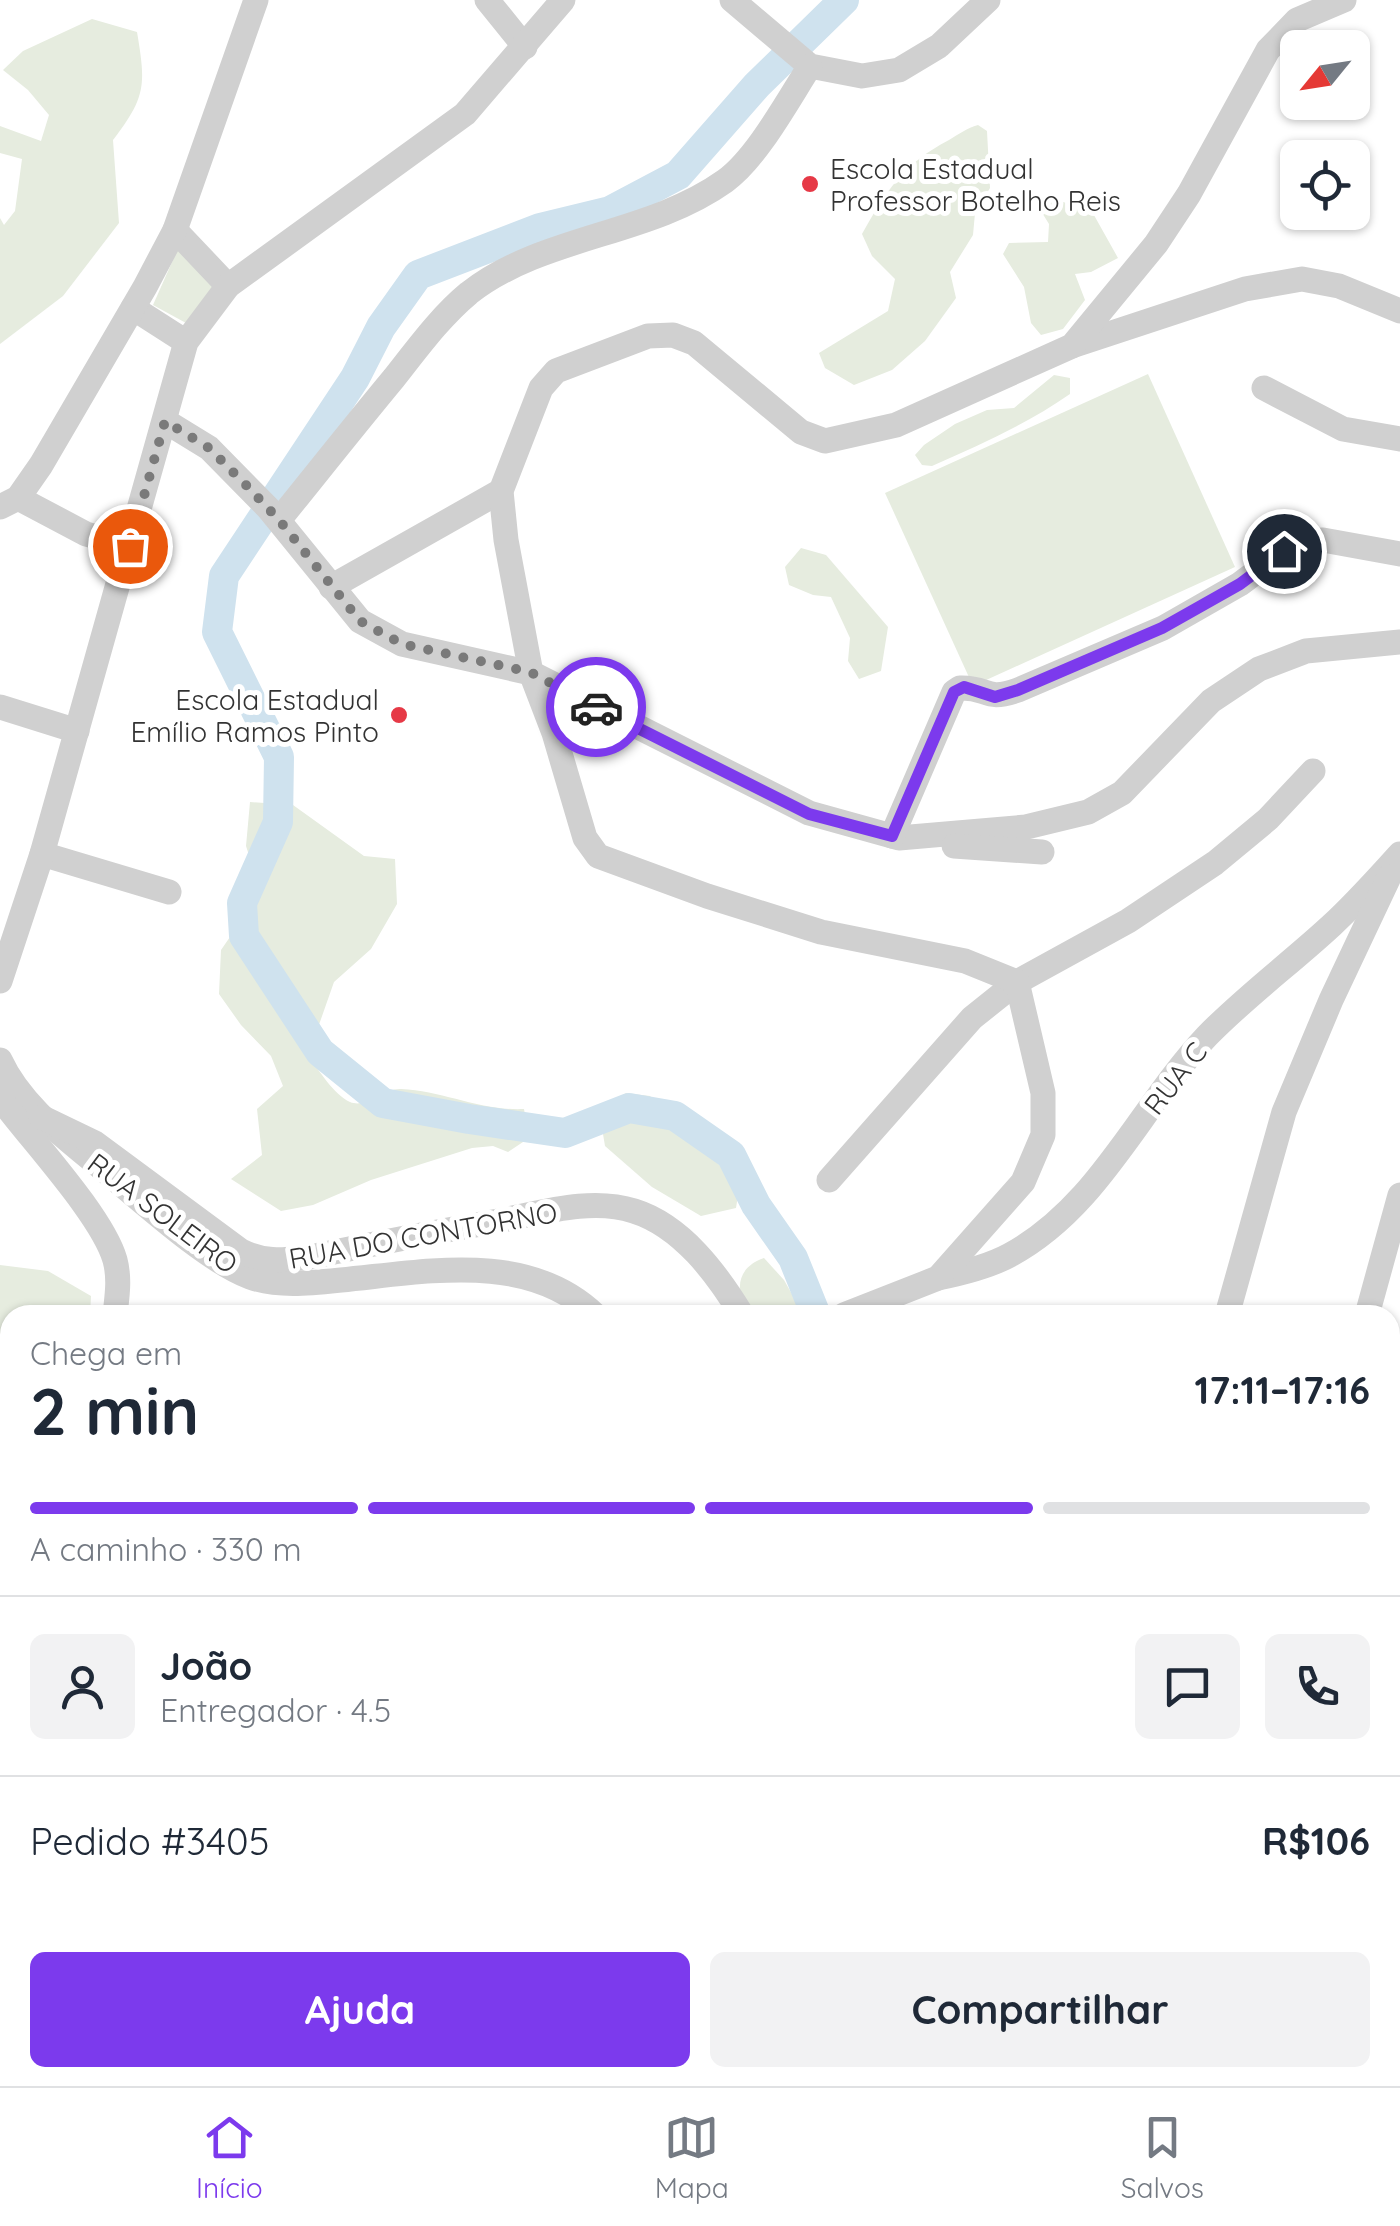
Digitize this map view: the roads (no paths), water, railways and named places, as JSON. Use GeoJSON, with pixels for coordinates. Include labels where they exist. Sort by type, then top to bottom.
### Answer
{"type":"FeatureCollection","features":[{"type":"Feature","properties":{"kind":"street"},"geometry":{"type":"LineString","coordinates":[[130,546],[86,534],[9,502],[41,464],[175,230],[256,0]]}},
{"type":"Feature","properties":{"kind":"street"},"geometry":{"type":"LineString","coordinates":[[487,0],[525,47]]}},
{"type":"Feature","properties":{"kind":"street"},"geometry":{"type":"LineString","coordinates":[[0,981],[42,854],[186,342],[228,286],[465,114],[562,0]]}},
{"type":"Feature","properties":{"kind":"street"},"geometry":{"type":"LineString","coordinates":[[732,0],[797,55],[862,76],[899,70],[939,46],[984,5],[1012,0]]}},
{"type":"Feature","properties":{"kind":"street"},"geometry":{"type":"LineString","coordinates":[[1072,346],[1156,244],[1189,194],[1268,50],[1297,20],[1344,0]]}},
{"type":"Feature","properties":{"kind":"street"},"geometry":{"type":"LineString","coordinates":[[274,514],[432,330],[468,294],[511,267],[656,218],[728,180],[770,130],[797,55]]}},
{"type":"Feature","properties":{"kind":"street"},"geometry":{"type":"LineString","coordinates":[[175,230],[228,286]]}},
{"type":"Feature","properties":{"kind":"street"},"geometry":{"type":"LineString","coordinates":[[1018,982],[965,961],[822,932],[598,856],[585,838],[554,732],[530,672],[506,540],[502,490],[542,388],[556,372],[648,336],[673,335],[694,343],[801,432],[825,441],[896,425],[1072,346],[1245,289],[1302,278],[1339,286],[1400,311]]}},
{"type":"Feature","properties":{"kind":"street"},"geometry":{"type":"LineString","coordinates":[[133,308],[186,342]]}},
{"type":"Feature","properties":{"kind":"street"},"geometry":{"type":"LineString","coordinates":[[1264,388],[1343,429],[1400,439]]}},
{"type":"Feature","properties":{"kind":"street"},"geometry":{"type":"LineString","coordinates":[[165,421],[209,448],[247,486],[360,621],[402,644],[530,672],[809,814],[895,837],[978,849],[1042,852]]}},
{"type":"Feature","properties":{"kind":"street"},"geometry":{"type":"LineString","coordinates":[[330,588],[502,490]]}},
{"type":"Feature","properties":{"kind":"street"},"geometry":{"type":"LineString","coordinates":[[895,837],[954,692],[960,688],[976,689],[995,697],[1018,690],[1162,628],[1240,584],[1304,541],[1324,540],[1400,554]]}},
{"type":"Feature","properties":{"kind":"street"},"geometry":{"type":"LineString","coordinates":[[895,837],[1026,826],[1088,812],[1122,793],[1152,766],[1210,701],[1259,670],[1306,651],[1400,642]]}},
{"type":"Feature","properties":{"kind":"street"},"geometry":{"type":"LineString","coordinates":[[0,706],[77,731]]}},
{"type":"Feature","properties":{"kind":"street"},"geometry":{"type":"LineString","coordinates":[[829,1180],[972,1018],[1018,982],[1128,920],[1215,863],[1268,819],[1313,772]]}},
{"type":"Feature","properties":{"kind":"street"},"geometry":{"type":"LineString","coordinates":[[42,854],[168,892]]}},
{"type":"Feature","properties":{"kind":"street"},"geometry":{"type":"LineString","coordinates":[[1230,1305],[1284,1112],[1331,1000],[1400,854]]}},
{"type":"Feature","properties":{"kind":"street","name":"RUA C"},"geometry":{"type":"LineString","coordinates":[[869,1305],[1011,1255],[1052,1225],[1098,1178],[1168,1081],[1207,1037],[1334,924],[1400,854]]}},
{"type":"Feature","properties":{"kind":"street"},"geometry":{"type":"LineString","coordinates":[[938,1278],[1023,1182],[1043,1134],[1043,1093],[1018,982]]}},
{"type":"Feature","properties":{"kind":"street","name":"RUA SOLEIRO"},"geometry":{"type":"LineString","coordinates":[[0,1060],[41,1118],[156,1214],[233,1269],[253,1278],[323,1282],[465,1269],[530,1278],[556,1288],[581,1305]]}},
{"type":"Feature","properties":{"kind":"street"},"geometry":{"type":"LineString","coordinates":[[0,1098],[91,1215],[114,1255],[118,1279],[115,1305]]}},
{"type":"Feature","properties":{"kind":"street","name":"RUA DO CONTORNO"},"geometry":{"type":"LineString","coordinates":[[41,1118],[94,1143],[240,1251],[258,1260],[310,1257],[584,1205],[633,1210],[664,1226],[692,1248],[736,1305]]}},
{"type":"Feature","properties":{"kind":"street"},"geometry":{"type":"LineString","coordinates":[[1370,1305],[1400,1195]]}},
{"type":"Feature","properties":{"kind":"waterway"},"geometry":{"type":"LineString","coordinates":[[812,1305],[793,1258],[756,1205],[731,1155],[675,1116],[629,1108],[565,1133],[469,1119],[383,1103],[320,1052],[244,936],[242,903],[278,822],[279,757],[217,632],[224,576],[418,275],[540,228],[610,211],[678,175],[757,85],[844,0]]}},
{"type":"Feature","properties":{"kind":"place","name":"Escola Estadual Professor Botelho Reis"},"geometry":{"type":"Point","coordinates":[810,184]}},
{"type":"Feature","properties":{"kind":"place","name":"Escola Estadual Emílio Ramos Pinto"},"geometry":{"type":"Point","coordinates":[399,715]}}]}
